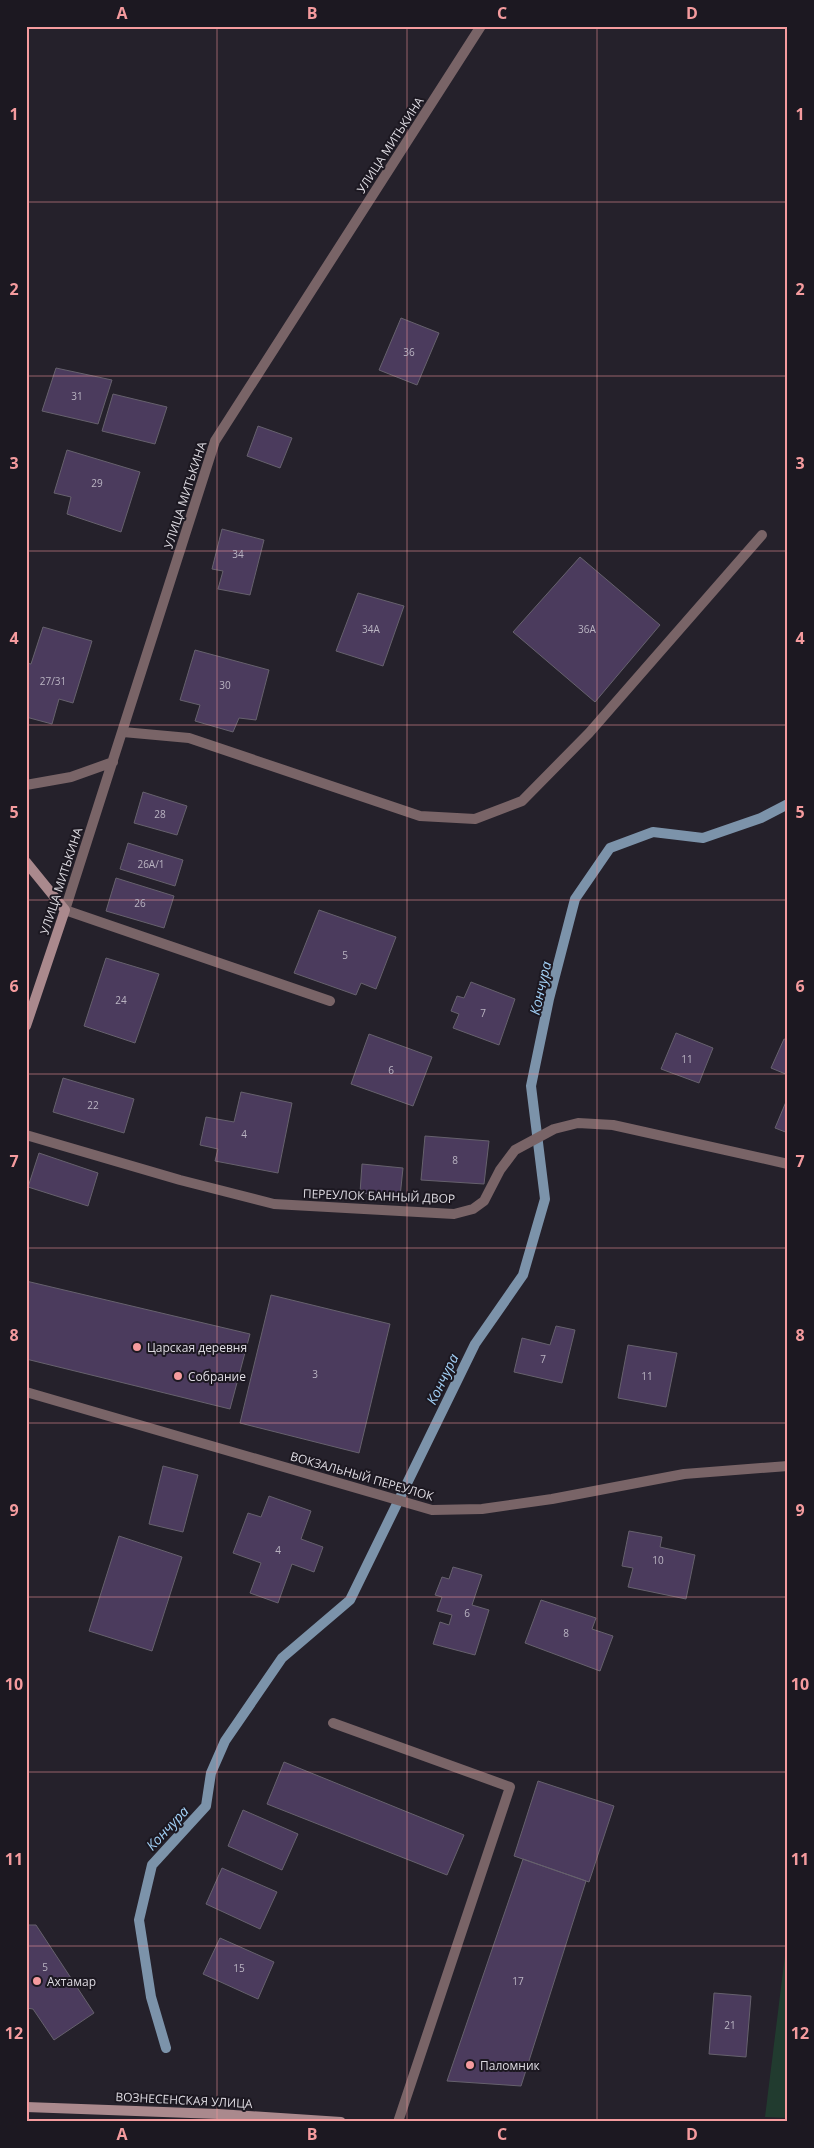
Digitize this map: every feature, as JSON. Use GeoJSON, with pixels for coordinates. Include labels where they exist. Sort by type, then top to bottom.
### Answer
{"type":"FeatureCollection","features":[{"type":"Feature","properties":{"kind":"street","name":"УЛИЦА МИТЬКИНА"},"geometry":{"type":"LineString","coordinates":[[26,1026],[123,732],[215,441],[481,26]]}},
{"type":"Feature","properties":{"kind":"street"},"geometry":{"type":"LineString","coordinates":[[123,732],[189,738],[420,816],[475,820],[522,801],[589,733],[762,535]]}},
{"type":"Feature","properties":{"kind":"street"},"geometry":{"type":"LineString","coordinates":[[26,785],[71,777],[113,762]]}},
{"type":"Feature","properties":{"kind":"street"},"geometry":{"type":"LineString","coordinates":[[26,862],[65,910],[330,1001]]}},
{"type":"Feature","properties":{"kind":"street","name":"ПЕРЕУЛОК БАННЫЙ ДВОР"},"geometry":{"type":"LineString","coordinates":[[26,1135],[180,1180],[274,1204],[454,1214],[473,1209],[484,1201],[500,1170],[515,1150],[554,1129],[578,1123],[613,1125],[788,1164]]}},
{"type":"Feature","properties":{"kind":"street","name":"ВОКЗАЛЬНЫЙ ПЕРЕУЛОК"},"geometry":{"type":"LineString","coordinates":[[26,1392],[432,1510],[482,1508],[552,1498],[684,1474],[788,1466]]}},
{"type":"Feature","properties":{"kind":"street"},"geometry":{"type":"LineString","coordinates":[[333,1723],[510,1787],[398,2122]]}},
{"type":"Feature","properties":{"kind":"street","name":"ВОЗНЕСЕНСКАЯ УЛИЦА"},"geometry":{"type":"LineString","coordinates":[[26,2107],[218,2114],[341,2122]]}},
{"type":"Feature","properties":{"kind":"green space"},"geometry":{"type":"Polygon","coordinates":[[[788,1931],[788,2118],[765,2117],[788,1931]]]}},
{"type":"Feature","properties":{"kind":"building"},"geometry":{"type":"Polygon","coordinates":[[[401,318],[439,333],[417,385],[379,370],[401,318]]]}},
{"type":"Feature","properties":{"kind":"building"},"geometry":{"type":"Polygon","coordinates":[[[56,368],[112,380],[98,424],[42,411],[56,368]]]}},
{"type":"Feature","properties":{"kind":"building"},"geometry":{"type":"Polygon","coordinates":[[[113,394],[167,407],[155,444],[102,431],[113,394]]]}},
{"type":"Feature","properties":{"kind":"building"},"geometry":{"type":"Polygon","coordinates":[[[258,426],[292,438],[280,468],[247,456],[258,426]]]}},
{"type":"Feature","properties":{"kind":"building"},"geometry":{"type":"Polygon","coordinates":[[[67,450],[140,472],[121,532],[67,514],[71,497],[54,493],[67,450]]]}},
{"type":"Feature","properties":{"kind":"building"},"geometry":{"type":"Polygon","coordinates":[[[222,529],[264,540],[250,595],[218,589],[223,571],[212,569],[222,529]]]}},
{"type":"Feature","properties":{"kind":"building"},"geometry":{"type":"Polygon","coordinates":[[[580,557],[660,625],[595,702],[513,632],[580,557]]]}},
{"type":"Feature","properties":{"kind":"building"},"geometry":{"type":"Polygon","coordinates":[[[358,593],[404,606],[383,666],[336,651],[358,593]]]}},
{"type":"Feature","properties":{"kind":"building"},"geometry":{"type":"Polygon","coordinates":[[[43,627],[92,641],[73,703],[59,699],[52,724],[26,717],[26,663],[31,664],[43,627]]]}},
{"type":"Feature","properties":{"kind":"building"},"geometry":{"type":"Polygon","coordinates":[[[195,650],[269,670],[256,720],[239,718],[233,732],[195,721],[200,705],[180,700],[195,650]]]}},
{"type":"Feature","properties":{"kind":"building"},"geometry":{"type":"Polygon","coordinates":[[[143,792],[187,806],[177,835],[134,823],[143,792]]]}},
{"type":"Feature","properties":{"kind":"building"},"geometry":{"type":"Polygon","coordinates":[[[128,843],[183,860],[175,886],[120,869],[128,843]]]}},
{"type":"Feature","properties":{"kind":"building"},"geometry":{"type":"Polygon","coordinates":[[[116,878],[174,896],[164,928],[106,911],[116,878]]]}},
{"type":"Feature","properties":{"kind":"building"},"geometry":{"type":"Polygon","coordinates":[[[319,910],[396,937],[376,989],[361,983],[356,995],[294,973],[319,910]]]}},
{"type":"Feature","properties":{"kind":"building"},"geometry":{"type":"Polygon","coordinates":[[[106,958],[159,974],[135,1043],[84,1026],[106,958]]]}},
{"type":"Feature","properties":{"kind":"building"},"geometry":{"type":"Polygon","coordinates":[[[471,982],[515,999],[499,1045],[453,1028],[459,1014],[451,1011],[457,996],[464,998],[471,982]]]}},
{"type":"Feature","properties":{"kind":"building"},"geometry":{"type":"Polygon","coordinates":[[[676,1033],[713,1048],[699,1083],[661,1069],[676,1033]]]}},
{"type":"Feature","properties":{"kind":"building"},"geometry":{"type":"Polygon","coordinates":[[[369,1034],[432,1057],[413,1106],[351,1084],[369,1034]]]}},
{"type":"Feature","properties":{"kind":"building"},"geometry":{"type":"Polygon","coordinates":[[[784,1039],[788,1040],[788,1075],[771,1068],[784,1039]]]}},
{"type":"Feature","properties":{"kind":"building"},"geometry":{"type":"Polygon","coordinates":[[[63,1078],[134,1099],[124,1133],[53,1112],[63,1078]]]}},
{"type":"Feature","properties":{"kind":"building"},"geometry":{"type":"Polygon","coordinates":[[[241,1092],[292,1103],[278,1173],[215,1161],[218,1149],[200,1145],[206,1117],[234,1122],[241,1092]]]}},
{"type":"Feature","properties":{"kind":"building"},"geometry":{"type":"Polygon","coordinates":[[[788,1097],[788,1133],[775,1128],[788,1097]]]}},
{"type":"Feature","properties":{"kind":"building"},"geometry":{"type":"Polygon","coordinates":[[[425,1136],[489,1141],[484,1184],[421,1180],[425,1136]]]}},
{"type":"Feature","properties":{"kind":"building"},"geometry":{"type":"Polygon","coordinates":[[[39,1153],[98,1173],[88,1206],[28,1187],[39,1153]]]}},
{"type":"Feature","properties":{"kind":"building"},"geometry":{"type":"Polygon","coordinates":[[[362,1164],[403,1168],[400,1197],[360,1193],[362,1164]]]}},
{"type":"Feature","properties":{"kind":"building","name":"Царская деревня"},"geometry":{"type":"Polygon","coordinates":[[[26,1281],[250,1334],[230,1409],[26,1359],[26,1281]]]}},
{"type":"Feature","properties":{"kind":"building"},"geometry":{"type":"Polygon","coordinates":[[[271,1295],[390,1324],[359,1453],[240,1423],[271,1295]]]}},
{"type":"Feature","properties":{"kind":"building"},"geometry":{"type":"Polygon","coordinates":[[[556,1326],[575,1330],[562,1383],[514,1372],[522,1338],[550,1345],[556,1326]]]}},
{"type":"Feature","properties":{"kind":"building"},"geometry":{"type":"Polygon","coordinates":[[[628,1345],[677,1353],[666,1407],[618,1398],[628,1345]]]}},
{"type":"Feature","properties":{"kind":"building"},"geometry":{"type":"Polygon","coordinates":[[[163,1466],[198,1475],[183,1532],[149,1524],[163,1466]]]}},
{"type":"Feature","properties":{"kind":"building"},"geometry":{"type":"Polygon","coordinates":[[[269,1496],[311,1511],[301,1539],[323,1547],[314,1572],[292,1564],[278,1603],[250,1593],[261,1563],[233,1553],[248,1513],[261,1517],[269,1496]]]}},
{"type":"Feature","properties":{"kind":"building"},"geometry":{"type":"Polygon","coordinates":[[[629,1531],[662,1537],[660,1547],[695,1555],[686,1599],[628,1587],[633,1568],[622,1566],[629,1531]]]}},
{"type":"Feature","properties":{"kind":"building"},"geometry":{"type":"Polygon","coordinates":[[[119,1536],[182,1557],[152,1651],[89,1631],[119,1536]]]}},
{"type":"Feature","properties":{"kind":"building"},"geometry":{"type":"Polygon","coordinates":[[[453,1567],[482,1575],[472,1605],[489,1610],[475,1655],[433,1644],[440,1622],[449,1625],[452,1615],[437,1611],[442,1597],[435,1595],[442,1577],[449,1579],[453,1567]]]}},
{"type":"Feature","properties":{"kind":"building"},"geometry":{"type":"Polygon","coordinates":[[[541,1600],[596,1618],[592,1629],[613,1636],[600,1671],[525,1643],[541,1600]]]}},
{"type":"Feature","properties":{"kind":"building"},"geometry":{"type":"Polygon","coordinates":[[[284,1762],[464,1835],[447,1875],[267,1804],[284,1762]]]}},
{"type":"Feature","properties":{"kind":"building"},"geometry":{"type":"Polygon","coordinates":[[[538,1781],[614,1806],[589,1882],[514,1856],[538,1781]]]}},
{"type":"Feature","properties":{"kind":"building"},"geometry":{"type":"Polygon","coordinates":[[[243,1810],[298,1834],[282,1870],[228,1846],[243,1810]]]}},
{"type":"Feature","properties":{"kind":"building"},"geometry":{"type":"Polygon","coordinates":[[[523,1859],[586,1881],[521,2086],[447,2081],[523,1859]]]}},
{"type":"Feature","properties":{"kind":"building"},"geometry":{"type":"Polygon","coordinates":[[[222,1868],[277,1892],[260,1929],[206,1904],[222,1868]]]}},
{"type":"Feature","properties":{"kind":"building"},"geometry":{"type":"Polygon","coordinates":[[[26,1925],[36,1925],[94,2013],[54,2040],[33,2009],[26,2008],[26,1925]]]}},
{"type":"Feature","properties":{"kind":"building"},"geometry":{"type":"Polygon","coordinates":[[[220,1938],[274,1962],[258,1999],[203,1974],[220,1938]]]}},
{"type":"Feature","properties":{"kind":"building"},"geometry":{"type":"Polygon","coordinates":[[[714,1993],[751,1996],[746,2057],[709,2054],[714,1993]]]}},
{"type":"Feature","properties":{"kind":"waterway","name":"Кончура"},"geometry":{"type":"LineString","coordinates":[[166,2048],[151,1997],[139,1920],[152,1865],[206,1806],[211,1773],[225,1741],[282,1658],[350,1600],[475,1344],[523,1275],[545,1199],[531,1086],[549,999],[575,899],[610,848],[653,832],[703,838],[761,818],[788,804]]}},
{"type":"Feature","properties":{"kind":"place","name":"Царская деревня"},"geometry":{"type":"Point","coordinates":[137,1347]}},
{"type":"Feature","properties":{"kind":"place","name":"Собрание"},"geometry":{"type":"Point","coordinates":[178,1376]}},
{"type":"Feature","properties":{"kind":"place","name":"Ахтамар"},"geometry":{"type":"Point","coordinates":[37,1981]}},
{"type":"Feature","properties":{"kind":"place","name":"Паломник"},"geometry":{"type":"Point","coordinates":[470,2065]}}]}
